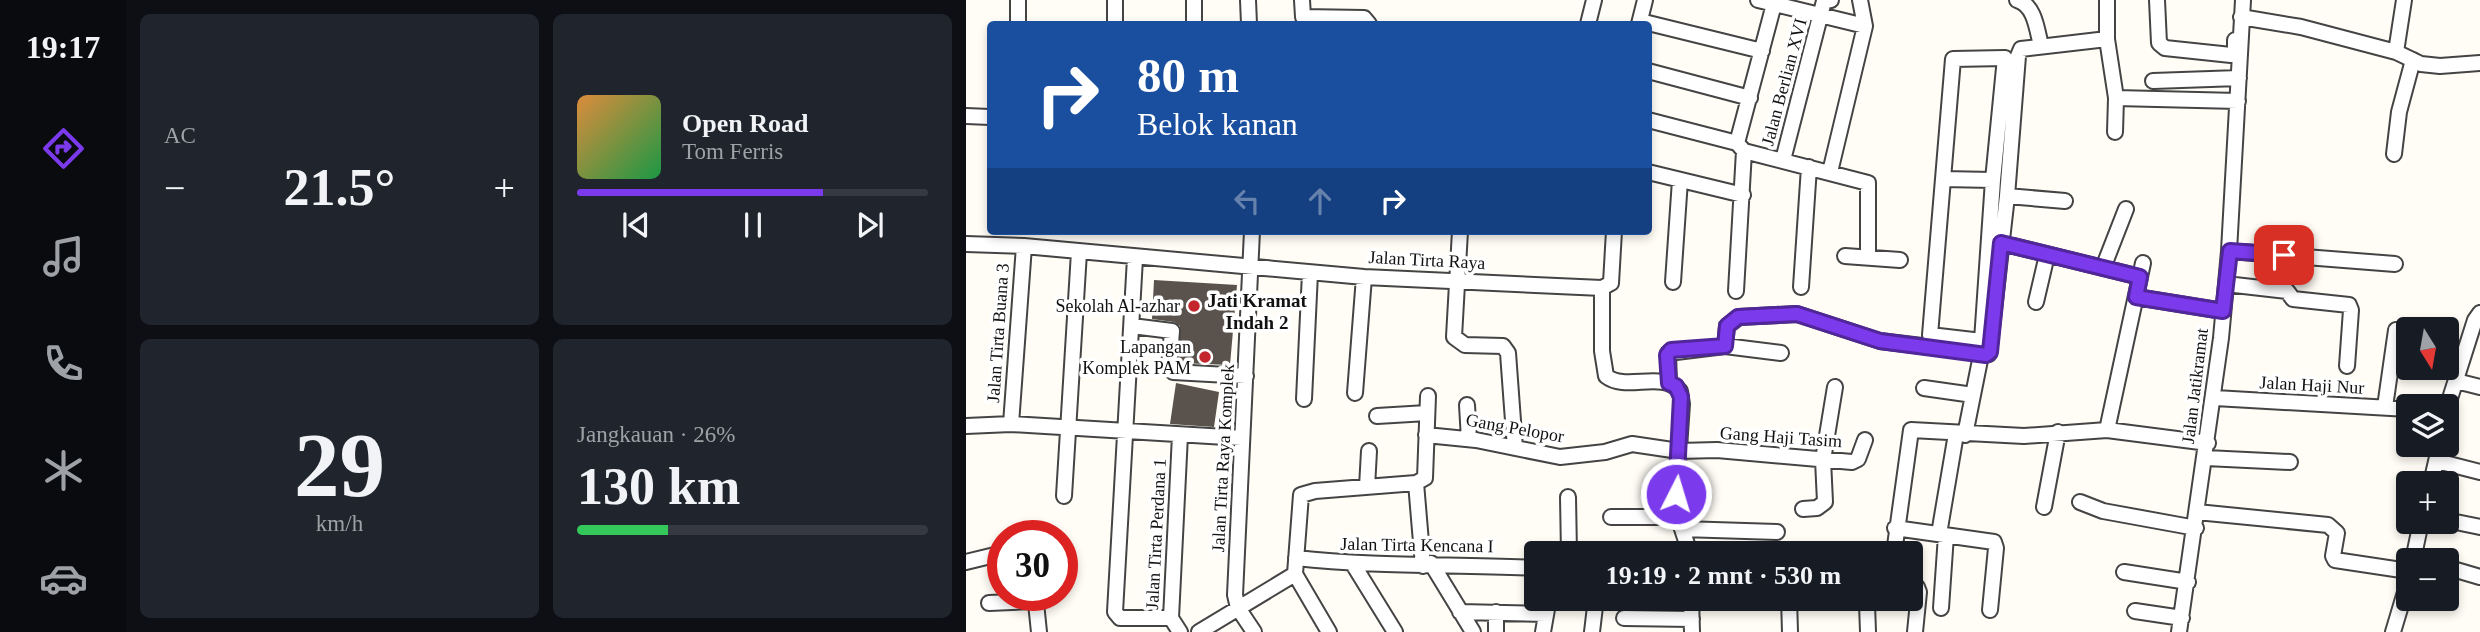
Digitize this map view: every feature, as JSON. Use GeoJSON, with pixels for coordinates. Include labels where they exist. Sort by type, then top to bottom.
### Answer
{"type":"FeatureCollection","features":[{"type":"Feature","properties":{"kind":"street"},"geometry":{"type":"LineString","coordinates":[[1018,0],[1018,21]]}},
{"type":"Feature","properties":{"kind":"street"},"geometry":{"type":"LineString","coordinates":[[1115,0],[1115,21]]}},
{"type":"Feature","properties":{"kind":"street"},"geometry":{"type":"LineString","coordinates":[[1194,21],[1195,0]]}},
{"type":"Feature","properties":{"kind":"street"},"geometry":{"type":"LineString","coordinates":[[1248,0],[1249,21]]}},
{"type":"Feature","properties":{"kind":"street"},"geometry":{"type":"LineString","coordinates":[[1302,0],[1303,21],[1352,16],[1366,21]]}},
{"type":"Feature","properties":{"kind":"street"},"geometry":{"type":"LineString","coordinates":[[1589,21],[1594,0]]}},
{"type":"Feature","properties":{"kind":"street"},"geometry":{"type":"LineString","coordinates":[[1640,21],[1645,0]]}},
{"type":"Feature","properties":{"kind":"street"},"geometry":{"type":"LineString","coordinates":[[1758,0],[1774,5],[1823,5],[1865,26]]}},
{"type":"Feature","properties":{"kind":"street"},"geometry":{"type":"LineString","coordinates":[[1823,5],[1831,0]]}},
{"type":"Feature","properties":{"kind":"street"},"geometry":{"type":"LineString","coordinates":[[1830,172],[1865,26],[1860,0]]}},
{"type":"Feature","properties":{"kind":"street"},"geometry":{"type":"LineString","coordinates":[[2017,0],[2026,2],[2031,9],[2041,46]]}},
{"type":"Feature","properties":{"kind":"street"},"geometry":{"type":"LineString","coordinates":[[2107,0],[2107,39],[2116,98],[2115,132]]}},
{"type":"Feature","properties":{"kind":"street"},"geometry":{"type":"LineString","coordinates":[[2157,0],[2159,43],[2165,48],[2231,55],[2235,52],[2237,0]]}},
{"type":"Feature","properties":{"kind":"street","name":"Jalan Jatikramat"},"geometry":{"type":"LineString","coordinates":[[2181,625],[2209,453],[2230,251],[2243,0]]}},
{"type":"Feature","properties":{"kind":"street"},"geometry":{"type":"LineString","coordinates":[[2396,52],[2404,0]]}},
{"type":"Feature","properties":{"kind":"street"},"geometry":{"type":"LineString","coordinates":[[1737,291],[1743,195],[1741,147],[1750,98],[1774,5]]}},
{"type":"Feature","properties":{"kind":"street","name":"Jalan Berlian XVI"},"geometry":{"type":"LineString","coordinates":[[1783,160],[1823,5]]}},
{"type":"Feature","properties":{"kind":"street"},"geometry":{"type":"LineString","coordinates":[[2241,17],[2301,27],[2440,66],[2480,63]]}},
{"type":"Feature","properties":{"kind":"street"},"geometry":{"type":"LineString","coordinates":[[1652,26],[1762,51]]}},
{"type":"Feature","properties":{"kind":"street"},"geometry":{"type":"LineString","coordinates":[[1941,608],[1942,535],[1961,435],[1973,395],[1982,348],[1993,180],[2005,58],[1953,59],[1930,335],[1982,348],[1990,352],[2007,196],[2018,56],[2021,49],[2107,39]]}},
{"type":"Feature","properties":{"kind":"street"},"geometry":{"type":"LineString","coordinates":[[2394,154],[2399,112],[2413,60]]}},
{"type":"Feature","properties":{"kind":"street"},"geometry":{"type":"LineString","coordinates":[[1652,72],[1750,98]]}},
{"type":"Feature","properties":{"kind":"street"},"geometry":{"type":"LineString","coordinates":[[2153,81],[2239,78]]}},
{"type":"Feature","properties":{"kind":"street"},"geometry":{"type":"LineString","coordinates":[[2116,98],[2238,101]]}},
{"type":"Feature","properties":{"kind":"street"},"geometry":{"type":"LineString","coordinates":[[966,116],[987,117]]}},
{"type":"Feature","properties":{"kind":"street"},"geometry":{"type":"LineString","coordinates":[[1652,121],[1868,183],[1868,257]]}},
{"type":"Feature","properties":{"kind":"street"},"geometry":{"type":"LineString","coordinates":[[1801,287],[1809,167]]}},
{"type":"Feature","properties":{"kind":"street"},"geometry":{"type":"LineString","coordinates":[[1652,174],[1743,195]]}},
{"type":"Feature","properties":{"kind":"street"},"geometry":{"type":"LineString","coordinates":[[1943,179],[1993,180]]}},
{"type":"Feature","properties":{"kind":"street"},"geometry":{"type":"LineString","coordinates":[[1673,282],[1680,180]]}},
{"type":"Feature","properties":{"kind":"street"},"geometry":{"type":"LineString","coordinates":[[2007,196],[2065,201]]}},
{"type":"Feature","properties":{"kind":"street"},"geometry":{"type":"LineString","coordinates":[[2103,268],[2126,209]]}},
{"type":"Feature","properties":{"kind":"street","name":"Jalan Tirta Raya Komplek"},"geometry":{"type":"LineString","coordinates":[[1238,608],[1235,595],[1252,235]]}},
{"type":"Feature","properties":{"kind":"street"},"geometry":{"type":"LineString","coordinates":[[1460,235],[1460,281],[1454,337],[1465,345],[1503,346],[1508,353],[1515,449]]}},
{"type":"Feature","properties":{"kind":"street"},"geometry":{"type":"LineString","coordinates":[[1614,235],[1611,282],[1602,288],[1602,351],[1606,376],[1620,382],[1669,383],[1676,386],[1681,397],[1675,508],[1686,541]]}},
{"type":"Feature","properties":{"kind":"street"},"geometry":{"type":"LineString","coordinates":[[2001,243],[2103,268],[2142,270],[2107,430]]}},
{"type":"Feature","properties":{"kind":"street","name":"Jalan Tirta Raya"},"geometry":{"type":"LineString","coordinates":[[966,244],[1024,246],[1310,273],[1602,288]]}},
{"type":"Feature","properties":{"kind":"street","name":"Jalan Tirta Buana 3"},"geometry":{"type":"LineString","coordinates":[[1011,424],[1024,246]]}},
{"type":"Feature","properties":{"kind":"street"},"geometry":{"type":"LineString","coordinates":[[2230,251],[2395,264]]}},
{"type":"Feature","properties":{"kind":"street"},"geometry":{"type":"LineString","coordinates":[[1064,496],[1079,252]]}},
{"type":"Feature","properties":{"kind":"street"},"geometry":{"type":"LineString","coordinates":[[2036,302],[2047,255]]}},
{"type":"Feature","properties":{"kind":"street"},"geometry":{"type":"LineString","coordinates":[[1845,256],[1900,260]]}},
{"type":"Feature","properties":{"kind":"street"},"geometry":{"type":"LineString","coordinates":[[1135,258],[1115,612],[1121,618],[1171,618]]}},
{"type":"Feature","properties":{"kind":"street"},"geometry":{"type":"LineString","coordinates":[[1304,399],[1310,273]]}},
{"type":"Feature","properties":{"kind":"street"},"geometry":{"type":"LineString","coordinates":[[1355,393],[1364,276]]}},
{"type":"Feature","properties":{"kind":"street"},"geometry":{"type":"LineString","coordinates":[[2226,284],[2287,291],[2293,299],[2349,305],[2351,310],[2347,366]]}},
{"type":"Feature","properties":{"kind":"street"},"geometry":{"type":"LineString","coordinates":[[2136,297],[2223,311]]}},
{"type":"Feature","properties":{"kind":"street"},"geometry":{"type":"LineString","coordinates":[[2452,394],[2480,313]]}},
{"type":"Feature","properties":{"kind":"street"},"geometry":{"type":"LineString","coordinates":[[1725,346],[1727,326],[1738,317],[1797,314],[1880,341],[1982,348]]}},
{"type":"Feature","properties":{"kind":"street"},"geometry":{"type":"LineString","coordinates":[[1132,326],[1172,331],[1169,367],[1173,372],[1247,376]]}},
{"type":"Feature","properties":{"kind":"street"},"geometry":{"type":"LineString","coordinates":[[2385,407],[2396,330]]}},
{"type":"Feature","properties":{"kind":"street"},"geometry":{"type":"LineString","coordinates":[[1669,383],[1667,355],[1671,350],[1725,346],[1781,353]]}},
{"type":"Feature","properties":{"kind":"street"},"geometry":{"type":"LineString","coordinates":[[2456,381],[2480,387]]}},
{"type":"Feature","properties":{"kind":"street"},"geometry":{"type":"LineString","coordinates":[[1803,509],[1817,508],[1825,502],[1823,460],[1835,387]]}},
{"type":"Feature","properties":{"kind":"street"},"geometry":{"type":"LineString","coordinates":[[1924,388],[1973,395]]}},
{"type":"Feature","properties":{"kind":"street"},"geometry":{"type":"LineString","coordinates":[[1329,632],[1295,574],[1299,502],[1306,492],[1416,483],[1425,478],[1428,396]]}},
{"type":"Feature","properties":{"kind":"street","name":"Jalan Haji Nur"},"geometry":{"type":"LineString","coordinates":[[2215,398],[2396,407]]}},
{"type":"Feature","properties":{"kind":"street"},"geometry":{"type":"LineString","coordinates":[[1467,405],[1469,439]]}},
{"type":"Feature","properties":{"kind":"street"},"geometry":{"type":"LineString","coordinates":[[1377,416],[1427,413]]}},
{"type":"Feature","properties":{"kind":"street"},"geometry":{"type":"LineString","coordinates":[[966,426],[1011,424],[1242,438]]}},
{"type":"Feature","properties":{"kind":"street"},"geometry":{"type":"LineString","coordinates":[[1894,541],[1909,432],[2024,436],[2107,430],[2209,453],[2290,462]]}},
{"type":"Feature","properties":{"kind":"street"},"geometry":{"type":"LineString","coordinates":[[2044,507],[2058,432]]}},
{"type":"Feature","properties":{"kind":"street","name":"Jalan Tirta Perdana 1"},"geometry":{"type":"LineString","coordinates":[[1180,435],[1171,618],[1180,632]]}},
{"type":"Feature","properties":{"kind":"street","name":"Gang Pelopor"},"geometry":{"type":"LineString","coordinates":[[1426,435],[1469,439],[1560,457],[1605,452],[1632,444],[1679,451]]}},
{"type":"Feature","properties":{"kind":"street","name":"Gang Haji Tasim"},"geometry":{"type":"LineString","coordinates":[[1679,451],[1717,450],[1855,461],[1865,440]]}},
{"type":"Feature","properties":{"kind":"street"},"geometry":{"type":"LineString","coordinates":[[1367,487],[1369,451]]}},
{"type":"Feature","properties":{"kind":"street"},"geometry":{"type":"LineString","coordinates":[[2434,471],[2438,457]]}},
{"type":"Feature","properties":{"kind":"street"},"geometry":{"type":"LineString","coordinates":[[2437,461],[2480,472]]}},
{"type":"Feature","properties":{"kind":"street"},"geometry":{"type":"LineString","coordinates":[[1416,483],[1427,565],[1473,632]]}},
{"type":"Feature","properties":{"kind":"street"},"geometry":{"type":"LineString","coordinates":[[1568,497],[1569,541]]}},
{"type":"Feature","properties":{"kind":"street"},"geometry":{"type":"LineString","coordinates":[[2080,502],[2104,511],[2196,528]]}},
{"type":"Feature","properties":{"kind":"street"},"geometry":{"type":"LineString","coordinates":[[2201,508],[2255,510]]}},
{"type":"Feature","properties":{"kind":"street"},"geometry":{"type":"LineString","coordinates":[[2201,508],[2328,525],[2337,533],[2333,556],[2336,560],[2396,562]]}},
{"type":"Feature","properties":{"kind":"street"},"geometry":{"type":"LineString","coordinates":[[1611,517],[1777,532]]}},
{"type":"Feature","properties":{"kind":"street"},"geometry":{"type":"LineString","coordinates":[[2459,523],[2480,527]]}},
{"type":"Feature","properties":{"kind":"street"},"geometry":{"type":"LineString","coordinates":[[1895,528],[1996,545],[1990,610]]}},
{"type":"Feature","properties":{"kind":"street"},"geometry":{"type":"LineString","coordinates":[[966,562],[987,557]]}},
{"type":"Feature","properties":{"kind":"street","name":"Jalan Tirta Kencana I"},"geometry":{"type":"LineString","coordinates":[[1296,558],[1353,565],[1524,568]]}},
{"type":"Feature","properties":{"kind":"street"},"geometry":{"type":"LineString","coordinates":[[1353,565],[1395,632]]}},
{"type":"Feature","properties":{"kind":"street"},"geometry":{"type":"LineString","coordinates":[[2459,571],[2480,577]]}},
{"type":"Feature","properties":{"kind":"street"},"geometry":{"type":"LineString","coordinates":[[2124,572],[2188,582]]}},
{"type":"Feature","properties":{"kind":"street"},"geometry":{"type":"LineString","coordinates":[[1199,632],[1295,574]]}},
{"type":"Feature","properties":{"kind":"street"},"geometry":{"type":"LineString","coordinates":[[1238,608],[1254,632]]}},
{"type":"Feature","properties":{"kind":"street"},"geometry":{"type":"LineString","coordinates":[[1037,611],[1040,632]]}},
{"type":"Feature","properties":{"kind":"street"},"geometry":{"type":"LineString","coordinates":[[1544,632],[1547,611]]}},
{"type":"Feature","properties":{"kind":"street"},"geometry":{"type":"LineString","coordinates":[[1592,632],[1594,611]]}},
{"type":"Feature","properties":{"kind":"street"},"geometry":{"type":"LineString","coordinates":[[1789,611],[1790,632]]}},
{"type":"Feature","properties":{"kind":"street"},"geometry":{"type":"LineString","coordinates":[[1867,611],[1868,632]]}},
{"type":"Feature","properties":{"kind":"street"},"geometry":{"type":"LineString","coordinates":[[1915,632],[1917,611]]}},
{"type":"Feature","properties":{"kind":"street"},"geometry":{"type":"LineString","coordinates":[[2135,611],[2181,625]]}},
{"type":"Feature","properties":{"kind":"street"},"geometry":{"type":"LineString","coordinates":[[2393,632],[2399,611]]}},
{"type":"Feature","properties":{"kind":"street"},"geometry":{"type":"LineString","coordinates":[[1460,612],[1546,614]]}},
{"type":"Feature","properties":{"kind":"street"},"geometry":{"type":"LineString","coordinates":[[1496,612],[1496,632]]}},
{"type":"Feature","properties":{"kind":"street"},"geometry":{"type":"LineString","coordinates":[[1623,618],[1692,625]]}},
{"type":"Feature","properties":{"kind":"building","name":"Sekolah Al-azhar"},"geometry":{"type":"Polygon","coordinates":[[[1154,280],[1237,285],[1230,365],[1179,363],[1180,326],[1174,322],[1152,319],[1154,280]]]}},
{"type":"Feature","properties":{"kind":"building"},"geometry":{"type":"Polygon","coordinates":[[[1176,383],[1219,392],[1214,427],[1170,424],[1176,383]]]}},
{"type":"Feature","properties":{"kind":"place","name":"Sekolah Al-azhar"},"geometry":{"type":"Point","coordinates":[1194,306]}},
{"type":"Feature","properties":{"kind":"place","name":"Lapangan Komplek PAM"},"geometry":{"type":"Point","coordinates":[1205,357]}},
{"type":"Feature","properties":{"kind":"district","name":"Jati Kramat Indah 2"},"geometry":{"type":"Point","coordinates":[1257,311]}},
{"type":"Feature","properties":{"kind":"route"},"geometry":{"type":"LineString","coordinates":[[1676,494],[1682,404],[1680,391],[1669,383],[1667,355],[1671,350],[1725,346],[1727,326],[1731,320],[1738,317],[1797,314],[1824,325],[1849,329],[1880,341],[1986,355],[1990,352],[2001,243],[2140,277],[2136,297],[2223,311],[2230,251],[2284,255]]}}]}
